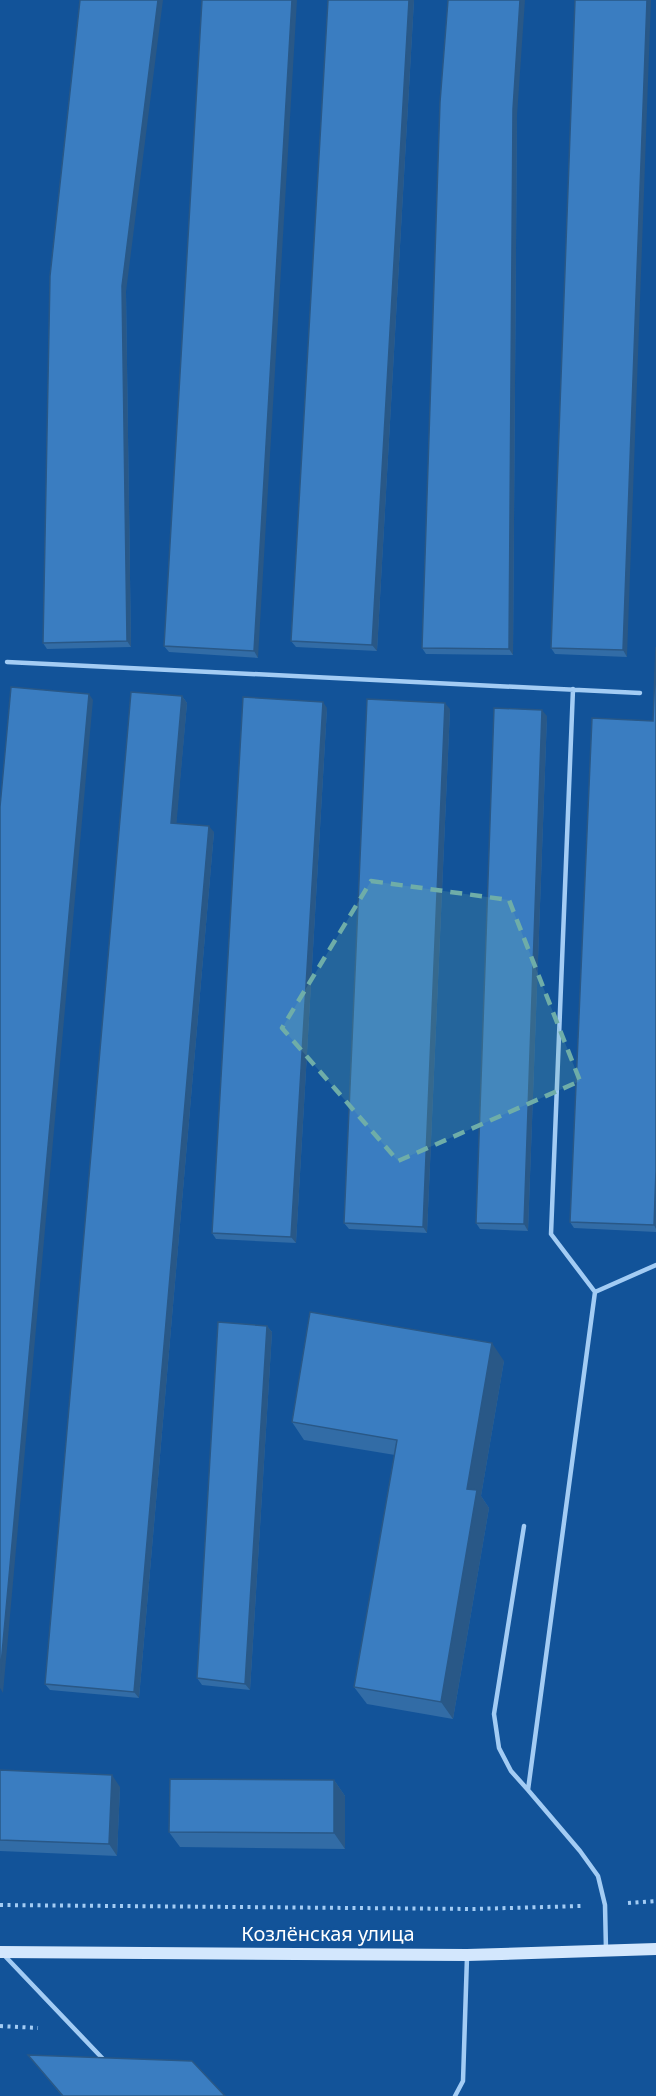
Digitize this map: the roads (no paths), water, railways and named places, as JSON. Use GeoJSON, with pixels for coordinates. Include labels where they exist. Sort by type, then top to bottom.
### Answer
{"type":"FeatureCollection","features":[{"type":"Feature","properties":{"kind":"street","name":"Козлёнская улица"},"geometry":{"type":"LineString","coordinates":[[1,1952],[467,1954],[656,1949]]}},
{"type":"Feature","properties":{"kind":"lane"},"geometry":{"type":"LineString","coordinates":[[7,662],[640,693]]}},
{"type":"Feature","properties":{"kind":"lane"},"geometry":{"type":"LineString","coordinates":[[528,1790],[595,1292],[551,1234],[573,689]]}},
{"type":"Feature","properties":{"kind":"lane"},"geometry":{"type":"LineString","coordinates":[[595,1292],[656,1265]]}},
{"type":"Feature","properties":{"kind":"lane"},"geometry":{"type":"LineString","coordinates":[[524,1526],[495,1714],[499,1748],[511,1771],[580,1851],[598,1876],[605,1905],[606,1950]]}},
{"type":"Feature","properties":{"kind":"lane"},"geometry":{"type":"LineString","coordinates":[[1,1952],[108,2064]]}},
{"type":"Feature","properties":{"kind":"lane"},"geometry":{"type":"LineString","coordinates":[[454,2096],[463,2081],[467,1954]]}}]}
